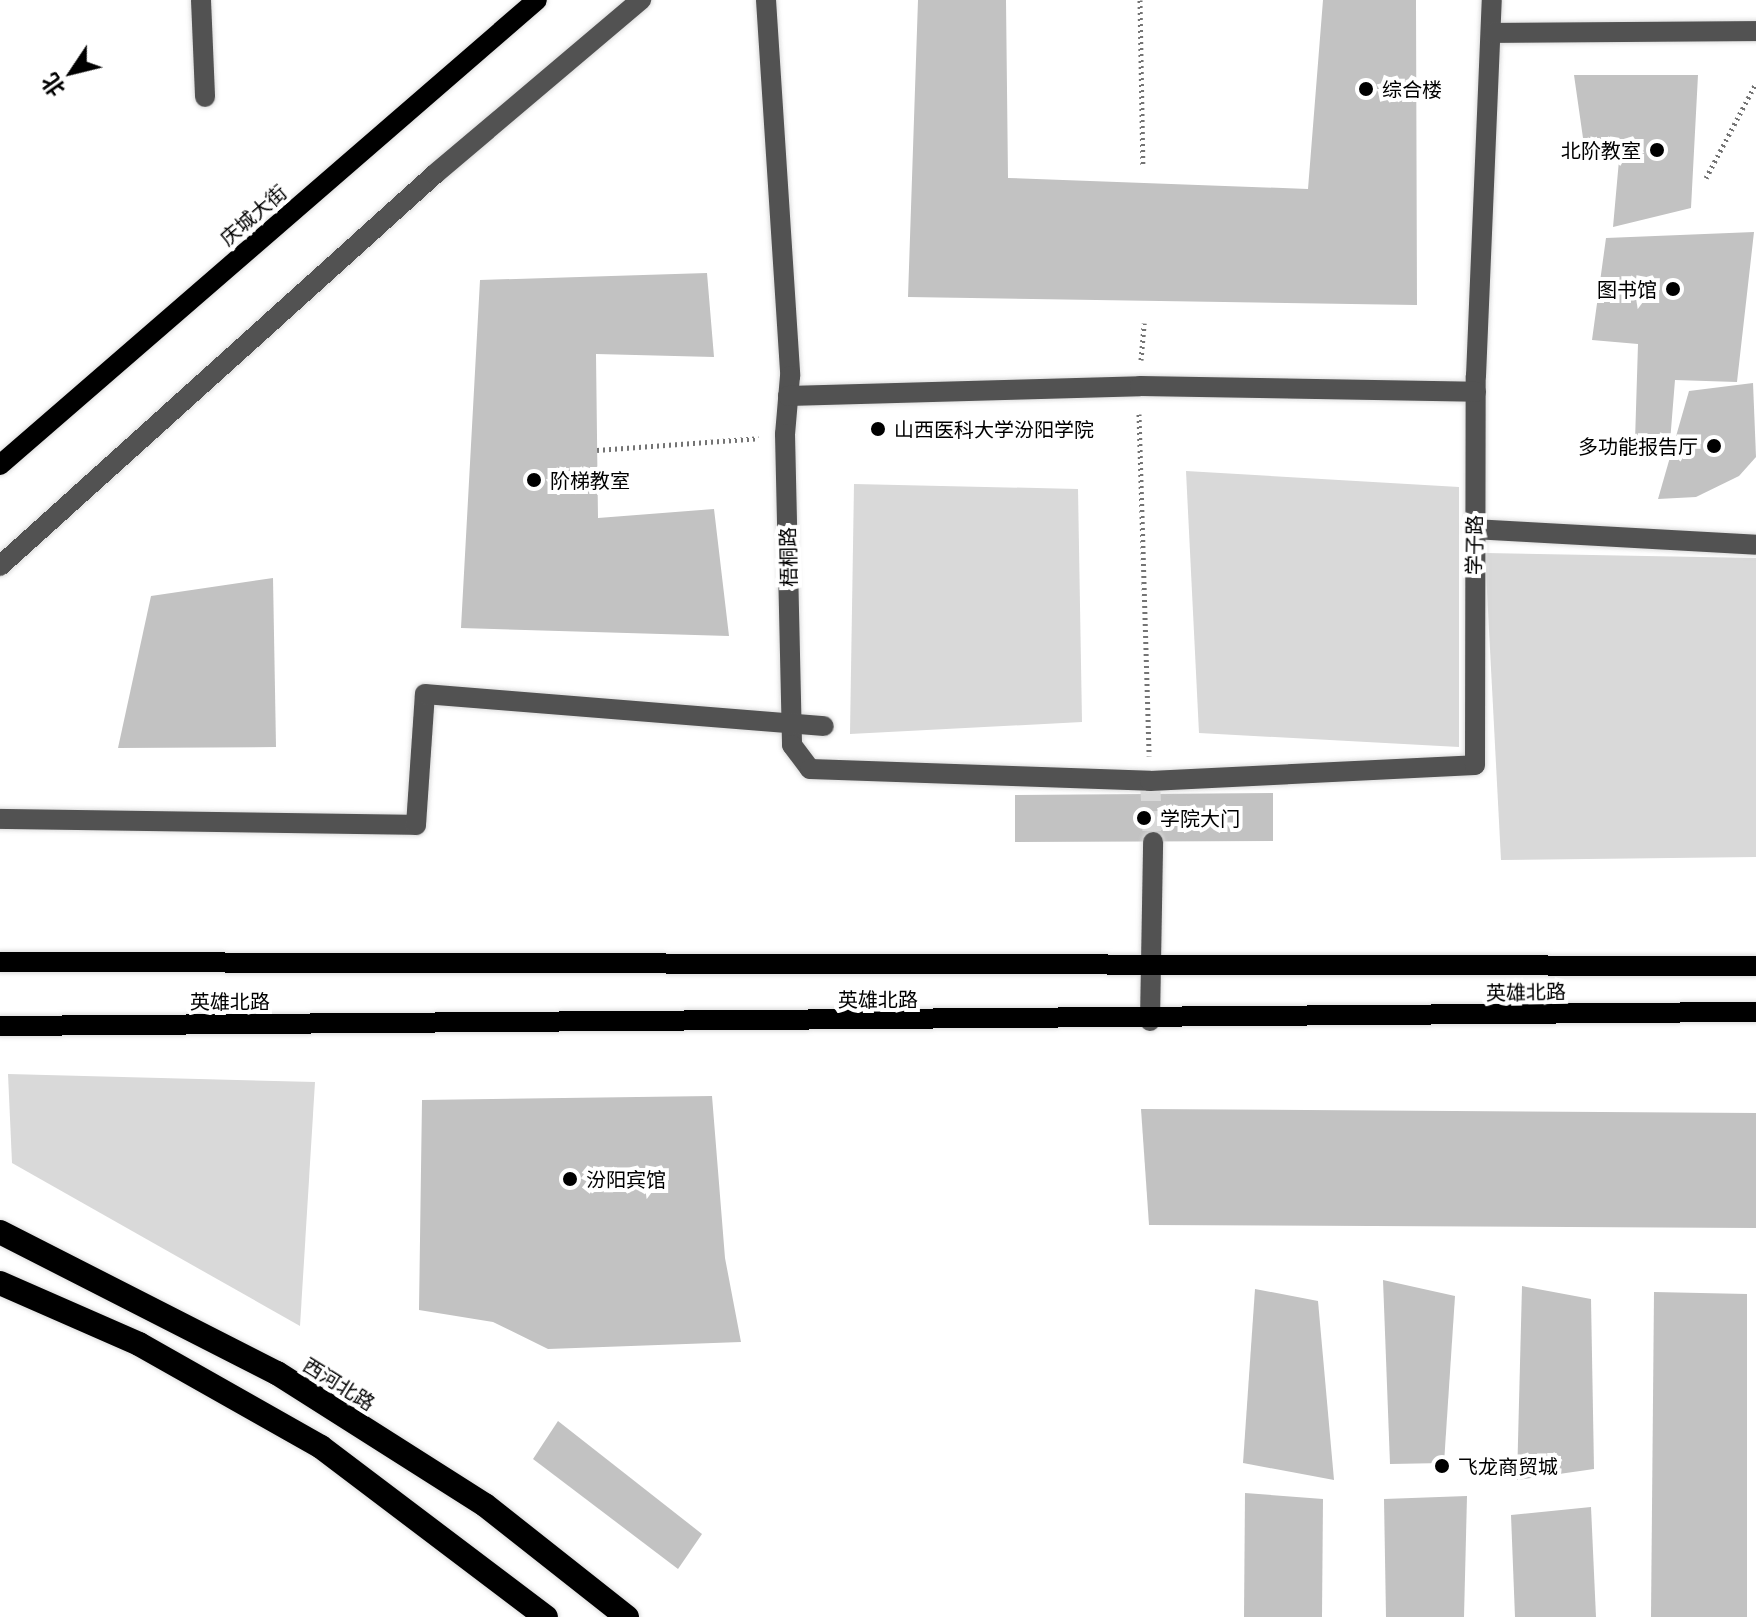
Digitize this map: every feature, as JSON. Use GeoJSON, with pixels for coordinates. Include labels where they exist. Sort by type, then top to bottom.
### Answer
{"type":"FeatureCollection","features":[{"type":"Feature","properties":{"kind":"highway","name":"西河北路"},"geometry":{"type":"LineString","coordinates":[[0,1232],[277,1373],[485,1505],[627,1617]]}},
{"type":"Feature","properties":{"kind":"highway"},"geometry":{"type":"LineString","coordinates":[[0,1283],[139,1344],[321,1447],[546,1617]]}},
{"type":"Feature","properties":{"kind":"main road","name":"庆城大街"},"geometry":{"type":"LineString","coordinates":[[0,465],[537,0]]}},
{"type":"Feature","properties":{"kind":"main road","name":"英雄北路"},"geometry":{"type":"LineString","coordinates":[[0,962],[1756,966]]}},
{"type":"Feature","properties":{"kind":"main road","name":"英雄北路"},"geometry":{"type":"LineString","coordinates":[[0,1026],[1150,1021],[1756,1012]]}},
{"type":"Feature","properties":{"kind":"lane"},"geometry":{"type":"LineString","coordinates":[[201,0],[205,97]]}},
{"type":"Feature","properties":{"kind":"lane"},"geometry":{"type":"LineString","coordinates":[[0,566],[435,174],[641,0]]}},
{"type":"Feature","properties":{"kind":"lane","name":"梧桐路"},"geometry":{"type":"LineString","coordinates":[[766,0],[788,396],[785,434],[792,745],[810,769],[1150,781]]}},
{"type":"Feature","properties":{"kind":"lane","name":"学子路"},"geometry":{"type":"LineString","coordinates":[[1150,781],[1475,765],[1476,392],[1492,0]]}},
{"type":"Feature","properties":{"kind":"lane"},"geometry":{"type":"LineString","coordinates":[[1492,33],[1756,31]]}},
{"type":"Feature","properties":{"kind":"lane"},"geometry":{"type":"LineString","coordinates":[[788,396],[1140,386],[1476,392]]}},
{"type":"Feature","properties":{"kind":"lane"},"geometry":{"type":"LineString","coordinates":[[1474,529],[1756,545]]}},
{"type":"Feature","properties":{"kind":"lane"},"geometry":{"type":"LineString","coordinates":[[0,819],[416,825],[425,694],[824,726]]}},
{"type":"Feature","properties":{"kind":"lane"},"geometry":{"type":"LineString","coordinates":[[1150,1021],[1153,842]]}},
{"type":"Feature","properties":{"kind":"path"},"geometry":{"type":"LineString","coordinates":[[1140,0],[1143,167]]}},
{"type":"Feature","properties":{"kind":"path"},"geometry":{"type":"LineString","coordinates":[[1706,178],[1756,83]]}},
{"type":"Feature","properties":{"kind":"path"},"geometry":{"type":"LineString","coordinates":[[1144,323],[1136,451],[1150,781]]}},
{"type":"Feature","properties":{"kind":"path"},"geometry":{"type":"LineString","coordinates":[[597,450],[667,450],[785,434]]}},
{"type":"Feature","properties":{"kind":"shaded area"},"geometry":{"type":"Polygon","coordinates":[[[1186,471],[1459,487],[1459,747],[1199,733],[1186,471]]]}},
{"type":"Feature","properties":{"kind":"shaded area"},"geometry":{"type":"Polygon","coordinates":[[[854,484],[1078,489],[1082,722],[850,734],[854,484]]]}},
{"type":"Feature","properties":{"kind":"shaded area"},"geometry":{"type":"Polygon","coordinates":[[[1485,553],[1756,558],[1756,857],[1501,860],[1485,553]]]}},
{"type":"Feature","properties":{"kind":"shaded area"},"geometry":{"type":"Polygon","coordinates":[[[8,1074],[315,1082],[300,1326],[12,1163],[8,1074]]]}},
{"type":"Feature","properties":{"kind":"building","name":"综合楼"},"geometry":{"type":"Polygon","coordinates":[[[918,0],[1006,0],[1008,178],[1308,189],[1323,0],[1416,0],[1417,305],[908,297],[918,0]]]}},
{"type":"Feature","properties":{"kind":"building","name":"北阶教室"},"geometry":{"type":"Polygon","coordinates":[[[1574,75],[1698,75],[1691,208],[1613,227],[1620,149],[1585,152],[1574,75]]]}},
{"type":"Feature","properties":{"kind":"building","name":"图书馆"},"geometry":{"type":"Polygon","coordinates":[[[1754,232],[1737,382],[1675,380],[1670,442],[1635,441],[1638,344],[1592,340],[1606,238],[1754,232]]]}},
{"type":"Feature","properties":{"kind":"building","name":"阶梯教室"},"geometry":{"type":"Polygon","coordinates":[[[707,273],[714,357],[596,354],[598,518],[714,509],[729,636],[461,628],[480,280],[707,273]]]}},
{"type":"Feature","properties":{"kind":"building","name":"多功能报告厅"},"geometry":{"type":"Polygon","coordinates":[[[1753,383],[1756,457],[1739,476],[1696,497],[1658,499],[1689,391],[1753,383]]]}},
{"type":"Feature","properties":{"kind":"building"},"geometry":{"type":"Polygon","coordinates":[[[273,578],[276,747],[118,748],[151,596],[273,578]]]}},
{"type":"Feature","properties":{"kind":"building","name":"学院大门"},"geometry":{"type":"Polygon","coordinates":[[[1273,793],[1273,841],[1015,842],[1015,795],[1273,793]]]}},
{"type":"Feature","properties":{"kind":"building","name":"汾阳宾馆"},"geometry":{"type":"Polygon","coordinates":[[[712,1096],[725,1258],[741,1342],[548,1349],[493,1322],[419,1310],[422,1100],[712,1096]]]}},
{"type":"Feature","properties":{"kind":"building"},"geometry":{"type":"Polygon","coordinates":[[[1141,1109],[1756,1113],[1756,1228],[1149,1225],[1141,1109]]]}},
{"type":"Feature","properties":{"kind":"building"},"geometry":{"type":"Polygon","coordinates":[[[1383,1280],[1455,1296],[1444,1463],[1390,1464],[1383,1280]]]}},
{"type":"Feature","properties":{"kind":"building"},"geometry":{"type":"Polygon","coordinates":[[[1522,1286],[1591,1299],[1594,1469],[1517,1480],[1522,1286]]]}},
{"type":"Feature","properties":{"kind":"building"},"geometry":{"type":"Polygon","coordinates":[[[1255,1289],[1318,1301],[1334,1480],[1243,1463],[1255,1289]]]}},
{"type":"Feature","properties":{"kind":"building"},"geometry":{"type":"Polygon","coordinates":[[[1654,1292],[1747,1294],[1747,1617],[1651,1617],[1654,1292]]]}},
{"type":"Feature","properties":{"kind":"building"},"geometry":{"type":"Polygon","coordinates":[[[558,1421],[702,1534],[678,1569],[533,1459],[558,1421]]]}},
{"type":"Feature","properties":{"kind":"building"},"geometry":{"type":"Polygon","coordinates":[[[1245,1493],[1323,1499],[1322,1617],[1244,1617],[1245,1493]]]}},
{"type":"Feature","properties":{"kind":"building"},"geometry":{"type":"Polygon","coordinates":[[[1467,1496],[1464,1617],[1386,1617],[1384,1499],[1467,1496]]]}},
{"type":"Feature","properties":{"kind":"building"},"geometry":{"type":"Polygon","coordinates":[[[1591,1507],[1596,1617],[1515,1617],[1511,1515],[1591,1507]]]}},
{"type":"Feature","properties":{"kind":"tunnel"},"geometry":{"type":"LineString","coordinates":[[1150,781],[1153,842]]}},
{"type":"Feature","properties":{"kind":"place","name":"综合楼"},"geometry":{"type":"Point","coordinates":[1366,89]}},
{"type":"Feature","properties":{"kind":"place","name":"北阶教室"},"geometry":{"type":"Point","coordinates":[1657,150]}},
{"type":"Feature","properties":{"kind":"place","name":"图书馆"},"geometry":{"type":"Point","coordinates":[1673,289]}},
{"type":"Feature","properties":{"kind":"place","name":"山西医科大学汾阳学院"},"geometry":{"type":"Point","coordinates":[878,429]}},
{"type":"Feature","properties":{"kind":"place","name":"多功能报告厅"},"geometry":{"type":"Point","coordinates":[1714,446]}},
{"type":"Feature","properties":{"kind":"place","name":"阶梯教室"},"geometry":{"type":"Point","coordinates":[534,480]}},
{"type":"Feature","properties":{"kind":"place","name":"学院大门"},"geometry":{"type":"Point","coordinates":[1144,818]}},
{"type":"Feature","properties":{"kind":"place","name":"汾阳宾馆"},"geometry":{"type":"Point","coordinates":[570,1179]}},
{"type":"Feature","properties":{"kind":"place","name":"飞龙商贸城"},"geometry":{"type":"Point","coordinates":[1442,1466]}}]}
